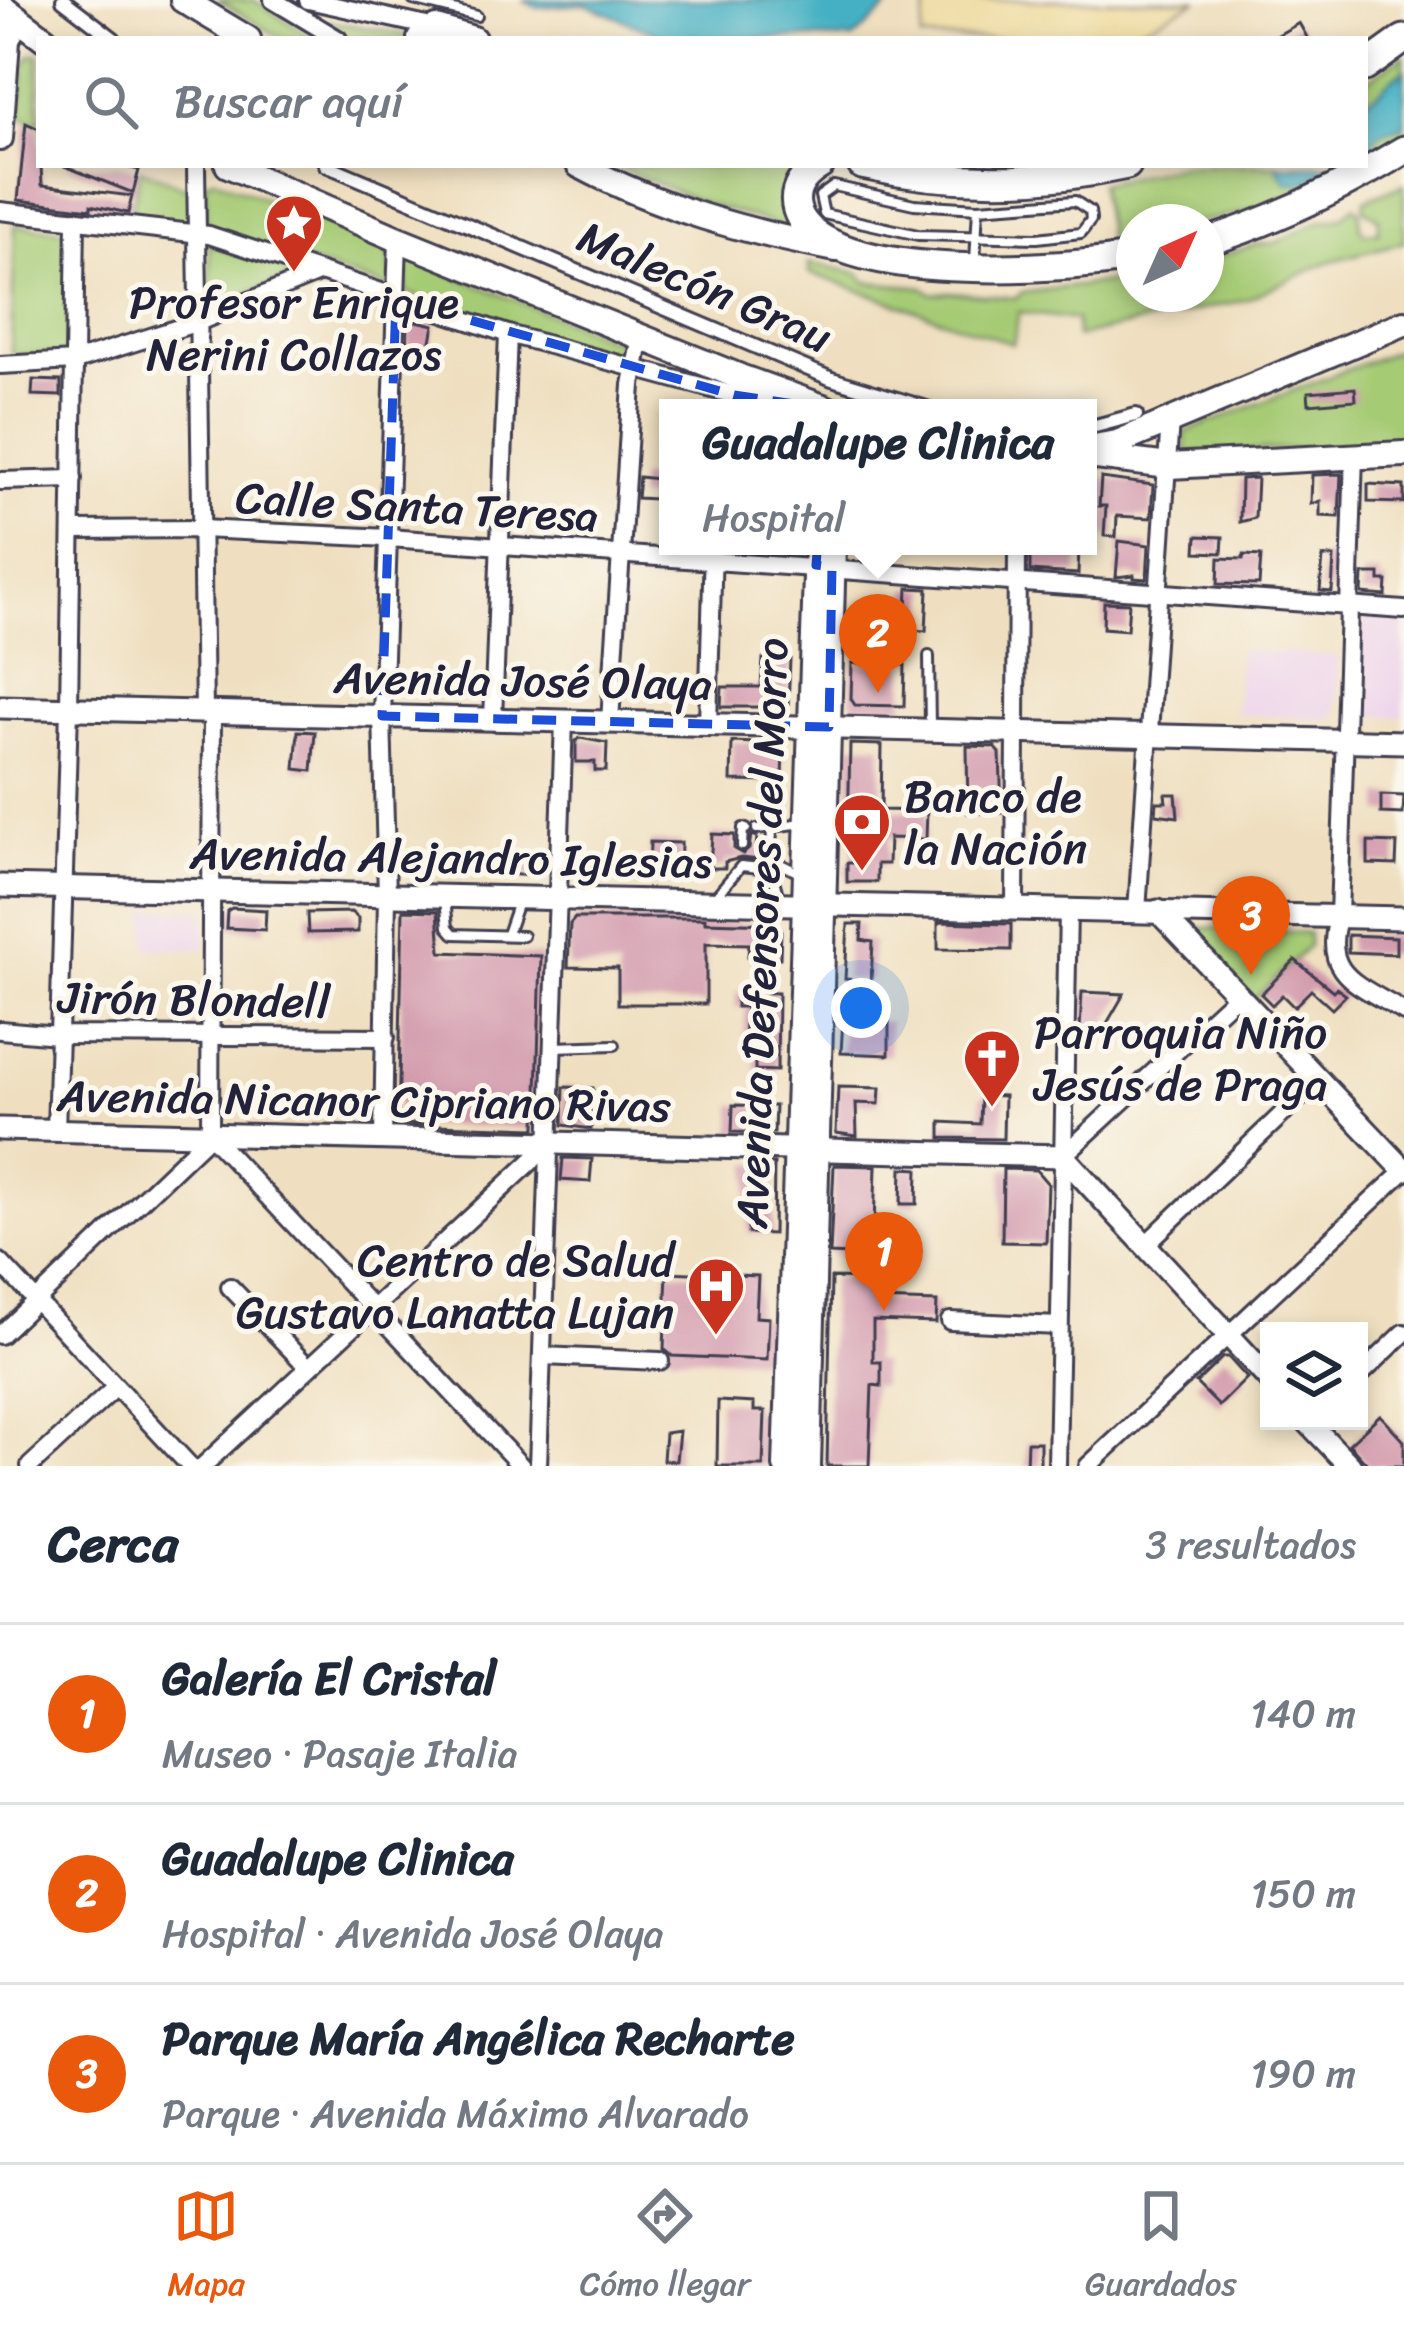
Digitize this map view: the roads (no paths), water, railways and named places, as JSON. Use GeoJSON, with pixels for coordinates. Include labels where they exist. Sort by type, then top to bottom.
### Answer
{"type":"FeatureCollection","features":[{"type":"Feature","properties":{"kind":"highway"},"geometry":{"type":"LineString","coordinates":[[1368,65],[1404,39]]}},
{"type":"Feature","properties":{"kind":"highway"},"geometry":{"type":"LineString","coordinates":[[1224,236],[1342,188],[1404,150]]}},
{"type":"Feature","properties":{"kind":"highway"},"geometry":{"type":"LineString","coordinates":[[816,168],[802,178],[796,208],[806,225],[839,249],[911,263],[975,268],[1116,258]]}},
{"type":"Feature","properties":{"kind":"highway"},"geometry":{"type":"LineString","coordinates":[[875,168],[980,183],[1107,168]]}},
{"type":"Feature","properties":{"kind":"main road"},"geometry":{"type":"LineString","coordinates":[[183,0],[243,36]]}},
{"type":"Feature","properties":{"kind":"main road"},"geometry":{"type":"LineString","coordinates":[[8,12],[41,36]]}},
{"type":"Feature","properties":{"kind":"main road"},"geometry":{"type":"LineString","coordinates":[[0,138],[8,12]]}},
{"type":"Feature","properties":{"kind":"main road"},"geometry":{"type":"LineString","coordinates":[[428,34],[475,28]]}},
{"type":"Feature","properties":{"kind":"main road"},"geometry":{"type":"LineString","coordinates":[[235,168],[398,239],[802,399]]}},
{"type":"Feature","properties":{"kind":"main road"},"geometry":{"type":"LineString","coordinates":[[585,168],[718,222],[839,249]]}},
{"type":"Feature","properties":{"kind":"main road"},"geometry":{"type":"LineString","coordinates":[[1097,449],[1404,323]]}},
{"type":"Feature","properties":{"kind":"main road"},"geometry":{"type":"LineString","coordinates":[[1097,454],[1169,466],[1404,454]]}},
{"type":"Feature","properties":{"kind":"main road","name":"Avenida Defensores del Morro"},"geometry":{"type":"LineString","coordinates":[[803,905],[818,726],[825,556]]}},
{"type":"Feature","properties":{"kind":"main road","name":"Avenida Defensores del Morro"},"geometry":{"type":"LineString","coordinates":[[808,1466],[803,905],[818,726]]}},
{"type":"Feature","properties":{"kind":"main road","name":"Avenida Defensores del Morro"},"geometry":{"type":"LineString","coordinates":[[786,1466],[808,1149]]}},
{"type":"Feature","properties":{"kind":"street"},"geometry":{"type":"LineString","coordinates":[[63,0],[110,36]]}},
{"type":"Feature","properties":{"kind":"street"},"geometry":{"type":"LineString","coordinates":[[308,0],[428,34]]}},
{"type":"Feature","properties":{"kind":"street"},"geometry":{"type":"LineString","coordinates":[[278,1],[333,36]]}},
{"type":"Feature","properties":{"kind":"street"},"geometry":{"type":"LineString","coordinates":[[348,36],[349,25],[368,14]]}},
{"type":"Feature","properties":{"kind":"street"},"geometry":{"type":"LineString","coordinates":[[196,168],[211,891],[210,1135],[521,1466]]}},
{"type":"Feature","properties":{"kind":"street","name":"Malecón Grau"},"geometry":{"type":"LineString","coordinates":[[333,168],[832,379],[898,399]]}},
{"type":"Feature","properties":{"kind":"street"},"geometry":{"type":"LineString","coordinates":[[0,211],[197,233],[727,399]]}},
{"type":"Feature","properties":{"kind":"street"},"geometry":{"type":"LineString","coordinates":[[56,1131],[69,709],[76,219]]}},
{"type":"Feature","properties":{"kind":"street"},"geometry":{"type":"LineString","coordinates":[[383,1140],[387,895],[382,716],[398,239]]}},
{"type":"Feature","properties":{"kind":"street"},"geometry":{"type":"LineString","coordinates":[[0,365],[75,361],[198,322],[318,273]]}},
{"type":"Feature","properties":{"kind":"street"},"geometry":{"type":"LineString","coordinates":[[493,719],[508,334]]}},
{"type":"Feature","properties":{"kind":"street"},"geometry":{"type":"LineString","coordinates":[[610,722],[634,369],[641,336]]}},
{"type":"Feature","properties":{"kind":"street"},"geometry":{"type":"LineString","coordinates":[[1097,426],[1136,415]]}},
{"type":"Feature","properties":{"kind":"street"},"geometry":{"type":"LineString","coordinates":[[1088,1466],[1404,1170],[1237,995],[1147,911],[1147,734],[1170,420]]}},
{"type":"Feature","properties":{"kind":"street"},"geometry":{"type":"LineString","coordinates":[[1354,455],[1339,916],[1333,940],[1336,964],[1351,980],[1404,1012]]}},
{"type":"Feature","properties":{"kind":"street"},"geometry":{"type":"LineString","coordinates":[[0,481],[73,479]]}},
{"type":"Feature","properties":{"kind":"street","name":"Calle Santa Teresa"},"geometry":{"type":"LineString","coordinates":[[71,530],[201,530],[659,553]]}},
{"type":"Feature","properties":{"kind":"street"},"geometry":{"type":"LineString","coordinates":[[708,724],[712,555]]}},
{"type":"Feature","properties":{"kind":"street"},"geometry":{"type":"LineString","coordinates":[[1015,909],[1018,555]]}},
{"type":"Feature","properties":{"kind":"street","name":"Calle Santa Teresa"},"geometry":{"type":"LineString","coordinates":[[825,556],[1017,581],[1404,610]]}},
{"type":"Feature","properties":{"kind":"street","name":"Avenida José Olaya"},"geometry":{"type":"LineString","coordinates":[[0,707],[1404,742]]}},
{"type":"Feature","properties":{"kind":"street"},"geometry":{"type":"LineString","coordinates":[[538,1466],[564,721]]}},
{"type":"Feature","properties":{"kind":"street","name":"Avenida Alejandro Iglesias"},"geometry":{"type":"LineString","coordinates":[[0,886],[1404,918]]}},
{"type":"Feature","properties":{"kind":"street"},"geometry":{"type":"LineString","coordinates":[[1057,1466],[1068,910]]}},
{"type":"Feature","properties":{"kind":"street"},"geometry":{"type":"LineString","coordinates":[[1063,1156],[1237,995]]}},
{"type":"Feature","properties":{"kind":"street","name":"Jirón Blondell"},"geometry":{"type":"LineString","coordinates":[[0,1030],[58,1035],[386,1037]]}},
{"type":"Feature","properties":{"kind":"street"},"geometry":{"type":"LineString","coordinates":[[1144,1246],[1318,1080]]}},
{"type":"Feature","properties":{"kind":"street","name":"Avenida Nicanor Cipriano Rivas"},"geometry":{"type":"LineString","coordinates":[[0,1129],[1063,1156]]}},
{"type":"Feature","properties":{"kind":"street"},"geometry":{"type":"LineString","coordinates":[[0,1335],[210,1135]]}},
{"type":"Feature","properties":{"kind":"street"},"geometry":{"type":"LineString","coordinates":[[203,1466],[549,1145]]}},
{"type":"Feature","properties":{"kind":"street"},"geometry":{"type":"LineString","coordinates":[[1063,1156],[1260,1369]]}},
{"type":"Feature","properties":{"kind":"street"},"geometry":{"type":"LineString","coordinates":[[0,1262],[190,1466]]}},
{"type":"Feature","properties":{"kind":"street"},"geometry":{"type":"LineString","coordinates":[[230,1286],[308,1367]]}},
{"type":"Feature","properties":{"kind":"street"},"geometry":{"type":"LineString","coordinates":[[950,1321],[1059,1326]]}},
{"type":"Feature","properties":{"kind":"street"},"geometry":{"type":"LineString","coordinates":[[1368,1367],[1404,1333]]}},
{"type":"Feature","properties":{"kind":"street"},"geometry":{"type":"LineString","coordinates":[[542,1356],[660,1361]]}},
{"type":"Feature","properties":{"kind":"street"},"geometry":{"type":"LineString","coordinates":[[30,1466],[116,1387]]}},
{"type":"Feature","properties":{"kind":"street"},"geometry":{"type":"LineString","coordinates":[[1317,1430],[1350,1466]]}},
{"type":"Feature","properties":{"kind":"lane"},"geometry":{"type":"LineString","coordinates":[[428,34],[416,16],[417,0],[475,28]]}},
{"type":"Feature","properties":{"kind":"lane"},"geometry":{"type":"LineString","coordinates":[[833,186],[914,204],[979,208],[1075,201],[1090,211],[1091,220],[1081,233],[977,238],[917,235],[832,219],[819,205],[833,186]]}},
{"type":"Feature","properties":{"kind":"lane"},"geometry":{"type":"LineString","coordinates":[[975,268],[979,208]]}},
{"type":"Feature","properties":{"kind":"lane"},"geometry":{"type":"LineString","coordinates":[[929,656],[930,729]]}},
{"type":"Feature","properties":{"kind":"lane"},"geometry":{"type":"LineString","coordinates":[[742,846],[751,829],[772,830],[807,820]]}},
{"type":"Feature","properties":{"kind":"lane"},"geometry":{"type":"LineString","coordinates":[[771,848],[772,830]]}},
{"type":"Feature","properties":{"kind":"lane"},"geometry":{"type":"LineString","coordinates":[[710,902],[741,864],[774,866],[805,877]]}},
{"type":"Feature","properties":{"kind":"lane"},"geometry":{"type":"LineString","coordinates":[[774,866],[803,905]]}},
{"type":"Feature","properties":{"kind":"lane"},"geometry":{"type":"LineString","coordinates":[[445,896],[448,927],[454,934],[523,936]]}},
{"type":"Feature","properties":{"kind":"lane"},"geometry":{"type":"LineString","coordinates":[[507,934],[519,898]]}},
{"type":"Feature","properties":{"kind":"lane"},"geometry":{"type":"LineString","coordinates":[[553,1047],[615,1045]]}},
{"type":"Feature","properties":{"kind":"water"},"geometry":{"type":"Polygon","coordinates":[[[523,0],[896,0],[857,36],[663,36],[585,4],[536,7],[523,0]]]}},
{"type":"Feature","properties":{"kind":"water"},"geometry":{"type":"Polygon","coordinates":[[[1404,71],[1404,125],[1383,131],[1368,144],[1368,98],[1404,71]]]}},
{"type":"Feature","properties":{"kind":"water"},"geometry":{"type":"Polygon","coordinates":[[[1278,168],[1328,168],[1300,183],[1286,182],[1278,168]]]}},
{"type":"Feature","properties":{"kind":"place","name":"Profesor Enrique Nerini Collazos"},"geometry":{"type":"Point","coordinates":[294,274]}},
{"type":"Feature","properties":{"kind":"place","name":"Guadalupe Clinica"},"geometry":{"type":"Point","coordinates":[878,693]}},
{"type":"Feature","properties":{"kind":"place","name":"Banco de la Nación"},"geometry":{"type":"Point","coordinates":[862,873]}},
{"type":"Feature","properties":{"kind":"place","name":"Parque María Angélica Recharte"},"geometry":{"type":"Point","coordinates":[1251,975]}},
{"type":"Feature","properties":{"kind":"place","name":"Parroquia Niño Jesús de Praga"},"geometry":{"type":"Point","coordinates":[992,1109]}},
{"type":"Feature","properties":{"kind":"place","name":"Galería El Cristal"},"geometry":{"type":"Point","coordinates":[884,1311]}},
{"type":"Feature","properties":{"kind":"place","name":"Centro de Salud Gustavo Lanatta Lujan"},"geometry":{"type":"Point","coordinates":[716,1337]}}]}
